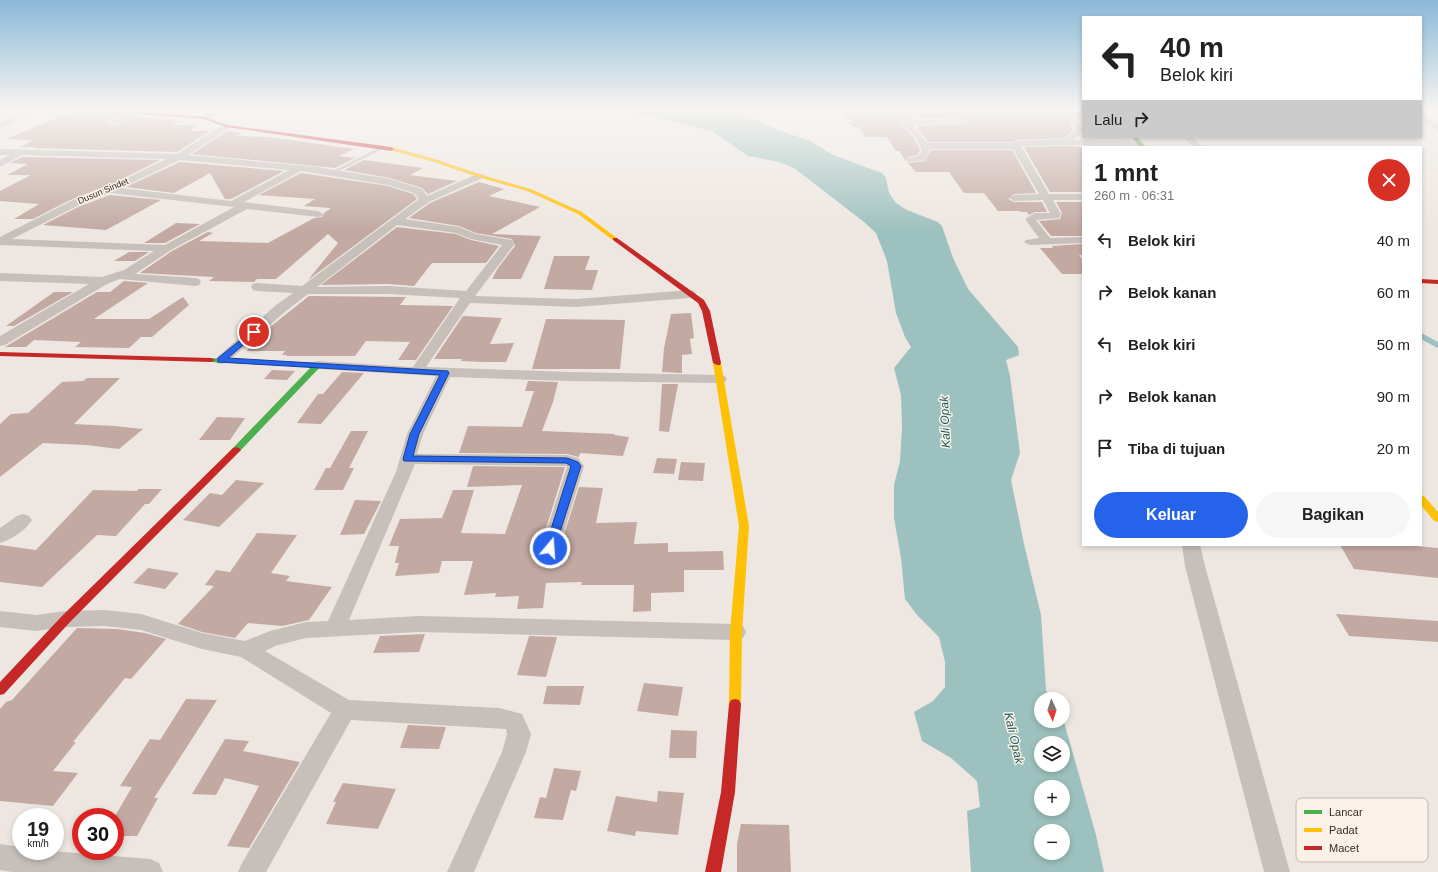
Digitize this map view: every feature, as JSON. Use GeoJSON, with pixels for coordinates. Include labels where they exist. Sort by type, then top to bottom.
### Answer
{"type":"FeatureCollection","features":[{"type":"Feature","properties":{"kind":"street"},"geometry":{"type":"LineString","coordinates":[[49,153],[53,151]]}},
{"type":"Feature","properties":{"kind":"street","name":"Dusun Sindet"},"geometry":{"type":"LineString","coordinates":[[0,242],[73,204],[109,190],[178,157],[188,151]]}},
{"type":"Feature","properties":{"kind":"street"},"geometry":{"type":"LineString","coordinates":[[398,151],[529,190],[580,212],[701,302],[706,310],[720,379],[744,526],[736,632],[735,714],[728,792],[713,872]]}},
{"type":"Feature","properties":{"kind":"street"},"geometry":{"type":"LineString","coordinates":[[912,160],[922,158],[926,151]]}},
{"type":"Feature","properties":{"kind":"street"},"geometry":{"type":"LineString","coordinates":[[1019,151],[1056,214],[1055,216],[1035,216],[1030,219],[1046,240]]}},
{"type":"Feature","properties":{"kind":"street"},"geometry":{"type":"LineString","coordinates":[[0,152],[178,157],[300,168],[334,172],[397,184],[418,191],[425,200]]}},
{"type":"Feature","properties":{"kind":"street"},"geometry":{"type":"LineString","coordinates":[[0,164],[21,152]]}},
{"type":"Feature","properties":{"kind":"street"},"geometry":{"type":"LineString","coordinates":[[233,204],[300,168]]}},
{"type":"Feature","properties":{"kind":"street"},"geometry":{"type":"LineString","coordinates":[[221,360],[281,308],[394,221],[425,200],[480,176]]}},
{"type":"Feature","properties":{"kind":"street"},"geometry":{"type":"LineString","coordinates":[[109,190],[318,214]]}},
{"type":"Feature","properties":{"kind":"street"},"geometry":{"type":"LineString","coordinates":[[1014,198],[1082,197]]}},
{"type":"Feature","properties":{"kind":"street"},"geometry":{"type":"LineString","coordinates":[[0,342],[102,281],[121,276],[167,248],[246,205]]}},
{"type":"Feature","properties":{"kind":"street"},"geometry":{"type":"LineString","coordinates":[[394,221],[459,230],[473,236],[508,242],[508,245],[468,297],[416,372]]}},
{"type":"Feature","properties":{"kind":"street"},"geometry":{"type":"LineString","coordinates":[[1030,242],[1046,240],[1082,240]]}},
{"type":"Feature","properties":{"kind":"street"},"geometry":{"type":"LineString","coordinates":[[0,242],[167,248]]}},
{"type":"Feature","properties":{"kind":"street"},"geometry":{"type":"LineString","coordinates":[[121,276],[195,282]]}},
{"type":"Feature","properties":{"kind":"street"},"geometry":{"type":"LineString","coordinates":[[0,277],[102,281]]}},
{"type":"Feature","properties":{"kind":"street"},"geometry":{"type":"LineString","coordinates":[[1422,281],[1438,282]]}},
{"type":"Feature","properties":{"kind":"street"},"geometry":{"type":"LineString","coordinates":[[257,287],[346,292],[388,290],[468,297],[576,303],[690,294]]}},
{"type":"Feature","properties":{"kind":"street"},"geometry":{"type":"LineString","coordinates":[[0,354],[221,360],[416,372],[600,378],[720,379]]}},
{"type":"Feature","properties":{"kind":"street"},"geometry":{"type":"LineString","coordinates":[[0,690],[66,619],[267,419],[318,365]]}},
{"type":"Feature","properties":{"kind":"street"},"geometry":{"type":"LineString","coordinates":[[334,629],[404,472],[415,434],[445,373]]}},
{"type":"Feature","properties":{"kind":"street"},"geometry":{"type":"LineString","coordinates":[[408,459],[567,460],[572,462],[576,466],[550,548]]}},
{"type":"Feature","properties":{"kind":"street"},"geometry":{"type":"LineString","coordinates":[[1422,499],[1438,519]]}},
{"type":"Feature","properties":{"kind":"street"},"geometry":{"type":"LineString","coordinates":[[0,537],[23,520]]}},
{"type":"Feature","properties":{"kind":"street"},"geometry":{"type":"LineString","coordinates":[[1191,546],[1195,566],[1276,872]]}},
{"type":"Feature","properties":{"kind":"street"},"geometry":{"type":"LineString","coordinates":[[0,619],[36,623],[66,619],[105,618],[141,622],[202,641],[246,650],[345,710],[499,718],[514,721],[519,734],[514,752],[460,872]]}},
{"type":"Feature","properties":{"kind":"street"},"geometry":{"type":"LineString","coordinates":[[246,650],[270,639],[306,630],[419,624],[736,632]]}},
{"type":"Feature","properties":{"kind":"street"},"geometry":{"type":"LineString","coordinates":[[251,872],[345,710]]}},
{"type":"Feature","properties":{"kind":"street"},"geometry":{"type":"LineString","coordinates":[[0,857],[37,863],[149,872]]}},
{"type":"Feature","properties":{"kind":"lane"},"geometry":{"type":"LineString","coordinates":[[334,172],[377,151]]}},
{"type":"Feature","properties":{"kind":"water","name":"Kali Opak"},"geometry":{"type":"Polygon","coordinates":[[[740,151],[826,151],[833,155],[882,173],[886,178],[889,193],[896,203],[907,210],[938,222],[942,226],[953,258],[968,289],[1018,347],[1019,355],[1006,360],[1010,376],[1020,453],[1011,480],[1041,615],[1047,692],[1034,692],[1034,728],[1066,728],[1068,736],[1034,736],[1034,772],[1070,772],[1070,743],[1096,835],[1104,872],[971,872],[967,811],[980,807],[977,781],[951,758],[922,741],[914,712],[933,701],[945,687],[945,662],[939,637],[917,615],[905,599],[901,558],[894,518],[894,485],[900,461],[902,427],[901,395],[894,368],[911,347],[905,337],[896,313],[887,261],[876,233],[794,168],[779,162],[748,156],[740,151]]]}},
{"type":"Feature","properties":{"kind":"building"},"geometry":{"type":"Polygon","coordinates":[[[130,151],[179,151],[177,152],[130,151]]]}},
{"type":"Feature","properties":{"kind":"building"},"geometry":{"type":"Polygon","coordinates":[[[197,151],[350,151],[339,156],[355,158],[335,168],[192,154],[197,151]]]}},
{"type":"Feature","properties":{"kind":"building"},"geometry":{"type":"Polygon","coordinates":[[[896,151],[920,151],[917,155],[908,157],[906,161],[899,151],[896,151]]]}},
{"type":"Feature","properties":{"kind":"building"},"geometry":{"type":"Polygon","coordinates":[[[931,151],[1012,151],[1036,193],[1014,194],[1008,199],[1014,202],[1042,202],[1047,212],[1035,212],[1029,215],[1027,212],[1020,211],[998,211],[984,193],[964,193],[949,172],[916,172],[906,161],[909,163],[925,161],[931,151]]]}},
{"type":"Feature","properties":{"kind":"building"},"geometry":{"type":"Polygon","coordinates":[[[1026,151],[1082,151],[1082,192],[1050,192],[1026,151]]]}},
{"type":"Feature","properties":{"kind":"building"},"geometry":{"type":"Polygon","coordinates":[[[22,157],[160,160],[116,182],[68,201],[33,219],[14,219],[39,204],[0,201],[0,191],[31,175],[7,175],[28,164],[10,163],[22,157]]]}},
{"type":"Feature","properties":{"kind":"building"},"geometry":{"type":"Polygon","coordinates":[[[364,160],[423,168],[410,175],[457,181],[428,194],[422,188],[390,178],[344,170],[364,160]]]}},
{"type":"Feature","properties":{"kind":"building"},"geometry":{"type":"Polygon","coordinates":[[[180,162],[284,171],[231,199],[225,199],[210,173],[174,193],[126,187],[180,162]]]}},
{"type":"Feature","properties":{"kind":"building"},"geometry":{"type":"Polygon","coordinates":[[[301,173],[388,186],[413,194],[417,199],[308,280],[338,243],[328,234],[276,279],[257,279],[254,282],[209,281],[214,277],[140,273],[172,251],[208,232],[213,233],[199,241],[268,243],[314,218],[322,217],[324,213],[331,208],[304,206],[315,199],[259,195],[301,173]]]}},
{"type":"Feature","properties":{"kind":"building"},"geometry":{"type":"Polygon","coordinates":[[[479,182],[504,189],[489,196],[540,207],[492,234],[541,236],[521,279],[492,279],[498,268],[515,246],[512,239],[476,233],[459,226],[409,218],[430,203],[479,182]]]}},
{"type":"Feature","properties":{"kind":"building"},"geometry":{"type":"Polygon","coordinates":[[[110,195],[161,200],[106,230],[43,225],[78,207],[110,195]]]}},
{"type":"Feature","properties":{"kind":"building"},"geometry":{"type":"Polygon","coordinates":[[[1056,202],[1082,202],[1082,236],[1051,236],[1039,221],[1060,219],[1062,213],[1056,202]]]}},
{"type":"Feature","properties":{"kind":"building"},"geometry":{"type":"Polygon","coordinates":[[[176,223],[200,224],[165,243],[144,243],[176,223]]]}},
{"type":"Feature","properties":{"kind":"building"},"geometry":{"type":"Polygon","coordinates":[[[397,227],[456,234],[471,240],[499,246],[486,263],[432,263],[414,286],[388,284],[321,285],[397,227]]]}},
{"type":"Feature","properties":{"kind":"building"},"geometry":{"type":"Polygon","coordinates":[[[1082,244],[1082,255],[1079,255],[1082,259],[1082,274],[1062,274],[1040,248],[1053,248],[1052,246],[1082,244]]]}},
{"type":"Feature","properties":{"kind":"building"},"geometry":{"type":"Polygon","coordinates":[[[129,252],[149,252],[135,261],[114,261],[129,252]]]}},
{"type":"Feature","properties":{"kind":"building"},"geometry":{"type":"Polygon","coordinates":[[[554,256],[590,256],[585,270],[598,270],[592,290],[544,289],[554,256]]]}},
{"type":"Feature","properties":{"kind":"building"},"geometry":{"type":"Polygon","coordinates":[[[124,281],[148,283],[94,319],[149,319],[183,297],[189,305],[152,337],[141,337],[129,348],[75,347],[81,342],[34,340],[26,347],[5,347],[97,292],[110,292],[124,281]]]}},
{"type":"Feature","properties":{"kind":"building"},"geometry":{"type":"Polygon","coordinates":[[[54,292],[73,292],[14,326],[6,326],[54,292]]]}},
{"type":"Feature","properties":{"kind":"building"},"geometry":{"type":"Polygon","coordinates":[[[309,296],[406,297],[400,305],[453,306],[416,360],[398,360],[410,342],[366,341],[355,356],[286,356],[287,355],[282,355],[285,351],[247,351],[260,335],[309,296]]]}},
{"type":"Feature","properties":{"kind":"building"},"geometry":{"type":"Polygon","coordinates":[[[691,313],[694,338],[690,339],[692,354],[682,355],[682,373],[662,372],[664,348],[671,314],[691,313]]]}},
{"type":"Feature","properties":{"kind":"building"},"geometry":{"type":"Polygon","coordinates":[[[463,316],[502,318],[490,344],[514,343],[506,362],[434,359],[463,316]]]}},
{"type":"Feature","properties":{"kind":"building"},"geometry":{"type":"Polygon","coordinates":[[[546,319],[625,320],[620,369],[532,369],[546,319]]]}},
{"type":"Feature","properties":{"kind":"building"},"geometry":{"type":"Polygon","coordinates":[[[272,370],[295,371],[287,380],[264,379],[272,370]]]}},
{"type":"Feature","properties":{"kind":"building"},"geometry":{"type":"Polygon","coordinates":[[[342,372],[364,373],[321,424],[297,423],[318,394],[323,394],[342,372]]]}},
{"type":"Feature","properties":{"kind":"building"},"geometry":{"type":"Polygon","coordinates":[[[87,378],[120,378],[74,424],[143,429],[119,449],[86,445],[43,443],[0,477],[0,424],[11,414],[28,413],[62,382],[83,381],[87,378]]]}},
{"type":"Feature","properties":{"kind":"building"},"geometry":{"type":"Polygon","coordinates":[[[528,381],[558,382],[553,402],[542,431],[615,434],[614,435],[629,437],[623,456],[580,453],[579,457],[567,454],[459,453],[468,426],[522,427],[534,391],[525,391],[528,381]]]}},
{"type":"Feature","properties":{"kind":"building"},"geometry":{"type":"Polygon","coordinates":[[[662,384],[678,384],[669,432],[659,431],[662,384]]]}},
{"type":"Feature","properties":{"kind":"building"},"geometry":{"type":"Polygon","coordinates":[[[217,417],[245,418],[230,440],[199,440],[217,417]]]}},
{"type":"Feature","properties":{"kind":"building"},"geometry":{"type":"Polygon","coordinates":[[[351,431],[368,431],[349,468],[354,468],[343,490],[314,490],[326,468],[330,468],[351,431]]]}},
{"type":"Feature","properties":{"kind":"building"},"geometry":{"type":"Polygon","coordinates":[[[657,458],[677,459],[674,474],[653,473],[657,458]]]}},
{"type":"Feature","properties":{"kind":"building"},"geometry":{"type":"Polygon","coordinates":[[[681,462],[705,463],[703,481],[678,480],[681,462]]]}},
{"type":"Feature","properties":{"kind":"building"},"geometry":{"type":"Polygon","coordinates":[[[473,466],[565,467],[540,548],[543,554],[550,556],[558,554],[579,487],[603,488],[596,523],[637,522],[634,544],[668,543],[668,552],[723,551],[724,570],[684,570],[684,592],[651,593],[651,611],[633,612],[634,585],[581,585],[582,582],[546,583],[543,608],[517,609],[519,596],[495,597],[496,593],[464,595],[473,561],[442,561],[439,573],[395,576],[399,563],[395,563],[399,546],[389,546],[400,519],[442,518],[453,490],[474,490],[461,533],[505,534],[522,485],[467,487],[473,466]]]}},
{"type":"Feature","properties":{"kind":"building"},"geometry":{"type":"Polygon","coordinates":[[[236,480],[264,483],[219,527],[183,520],[210,493],[222,495],[236,480]]]}},
{"type":"Feature","properties":{"kind":"building"},"geometry":{"type":"Polygon","coordinates":[[[138,489],[162,489],[149,504],[145,504],[116,536],[97,535],[42,587],[0,582],[0,545],[36,550],[93,490],[137,491],[138,489]]]}},
{"type":"Feature","properties":{"kind":"building"},"geometry":{"type":"Polygon","coordinates":[[[355,500],[381,501],[364,534],[340,535],[355,500]]]}},
{"type":"Feature","properties":{"kind":"building"},"geometry":{"type":"Polygon","coordinates":[[[257,533],[297,535],[271,573],[290,576],[286,581],[332,587],[309,620],[282,626],[248,623],[235,638],[202,632],[178,624],[214,586],[205,585],[216,570],[230,572],[257,533]]]}},
{"type":"Feature","properties":{"kind":"building"},"geometry":{"type":"Polygon","coordinates":[[[1341,546],[1415,546],[1438,548],[1438,578],[1354,569],[1341,546]]]}},
{"type":"Feature","properties":{"kind":"building"},"geometry":{"type":"Polygon","coordinates":[[[148,568],[179,573],[165,589],[133,583],[148,568]]]}},
{"type":"Feature","properties":{"kind":"building"},"geometry":{"type":"Polygon","coordinates":[[[1336,614],[1438,621],[1438,642],[1349,636],[1336,614]]]}},
{"type":"Feature","properties":{"kind":"building"},"geometry":{"type":"Polygon","coordinates":[[[77,628],[117,629],[145,633],[166,639],[131,679],[125,678],[73,742],[76,742],[53,771],[78,773],[53,806],[0,801],[0,709],[6,702],[12,700],[77,628]]]}},
{"type":"Feature","properties":{"kind":"building"},"geometry":{"type":"Polygon","coordinates":[[[425,634],[419,652],[373,653],[380,636],[425,634]]]}},
{"type":"Feature","properties":{"kind":"building"},"geometry":{"type":"Polygon","coordinates":[[[529,636],[557,637],[546,677],[517,675],[529,636]]]}},
{"type":"Feature","properties":{"kind":"building"},"geometry":{"type":"Polygon","coordinates":[[[644,683],[683,687],[678,716],[637,711],[644,683]]]}},
{"type":"Feature","properties":{"kind":"building"},"geometry":{"type":"Polygon","coordinates":[[[547,686],[584,686],[580,705],[543,704],[547,686]]]}},
{"type":"Feature","properties":{"kind":"building"},"geometry":{"type":"Polygon","coordinates":[[[186,699],[217,700],[154,798],[158,798],[137,836],[124,836],[124,808],[120,808],[132,787],[120,786],[150,739],[160,740],[186,699]]]}},
{"type":"Feature","properties":{"kind":"building"},"geometry":{"type":"Polygon","coordinates":[[[408,725],[446,727],[439,749],[400,748],[408,725]]]}},
{"type":"Feature","properties":{"kind":"building"},"geometry":{"type":"Polygon","coordinates":[[[671,730],[697,731],[696,758],[669,758],[671,730]]]}},
{"type":"Feature","properties":{"kind":"building"},"geometry":{"type":"Polygon","coordinates":[[[225,739],[249,741],[243,751],[300,762],[249,848],[227,846],[259,786],[225,778],[216,795],[192,794],[225,739]]]}},
{"type":"Feature","properties":{"kind":"building"},"geometry":{"type":"Polygon","coordinates":[[[554,768],[581,771],[576,791],[571,790],[563,820],[534,818],[540,797],[546,798],[554,768]]]}},
{"type":"Feature","properties":{"kind":"building"},"geometry":{"type":"Polygon","coordinates":[[[343,783],[396,789],[378,829],[326,824],[336,802],[333,802],[343,783]]]}},
{"type":"Feature","properties":{"kind":"building"},"geometry":{"type":"Polygon","coordinates":[[[658,791],[684,793],[678,835],[636,831],[635,836],[607,831],[616,796],[657,802],[658,791]]]}},
{"type":"Feature","properties":{"kind":"building"},"geometry":{"type":"Polygon","coordinates":[[[741,824],[789,825],[791,872],[737,872],[737,844],[741,824]]]}},
{"type":"Feature","properties":{"kind":"waterway"},"geometry":{"type":"LineString","coordinates":[[1422,337],[1438,345]]}},
{"type":"Feature","properties":{"kind":"traffic: fast"},"geometry":{"type":"LineString","coordinates":[[211,360],[318,365],[236,450]]}},
{"type":"Feature","properties":{"kind":"traffic: slow"},"geometry":{"type":"LineString","coordinates":[[397,151],[433,160],[480,176],[529,190],[580,213],[615,239]]}},
{"type":"Feature","properties":{"kind":"traffic: slow"},"geometry":{"type":"LineString","coordinates":[[717,363],[744,526],[736,632],[735,704]]}},
{"type":"Feature","properties":{"kind":"traffic: slow"},"geometry":{"type":"LineString","coordinates":[[1422,499],[1438,519]]}},
{"type":"Feature","properties":{"kind":"traffic: jam"},"geometry":{"type":"LineString","coordinates":[[615,239],[701,302],[706,311],[717,363]]}},
{"type":"Feature","properties":{"kind":"traffic: jam"},"geometry":{"type":"LineString","coordinates":[[1422,281],[1438,282]]}},
{"type":"Feature","properties":{"kind":"traffic: jam"},"geometry":{"type":"LineString","coordinates":[[0,354],[211,360]]}},
{"type":"Feature","properties":{"kind":"traffic: jam"},"geometry":{"type":"LineString","coordinates":[[0,690],[66,619],[236,450]]}},
{"type":"Feature","properties":{"kind":"traffic: jam"},"geometry":{"type":"LineString","coordinates":[[713,872],[728,792],[735,704]]}},
{"type":"Feature","properties":{"kind":"route"},"geometry":{"type":"LineString","coordinates":[[254,332],[221,360],[445,373],[415,434],[408,459],[567,460],[575,464],[576,466],[550,548]]}}]}
